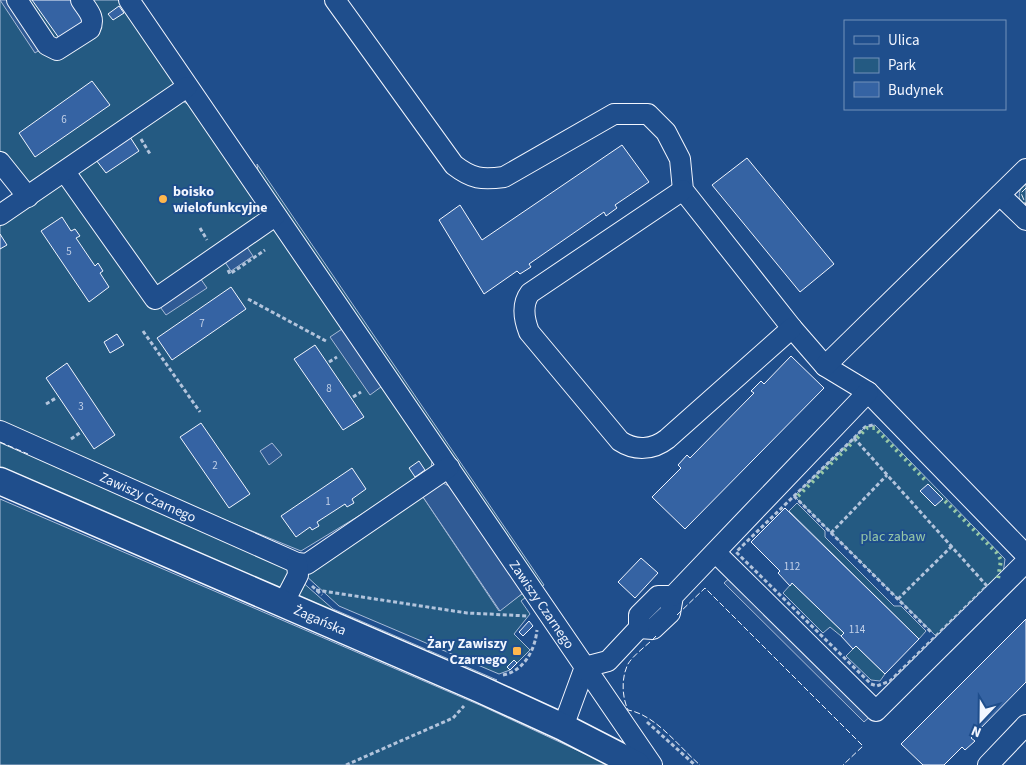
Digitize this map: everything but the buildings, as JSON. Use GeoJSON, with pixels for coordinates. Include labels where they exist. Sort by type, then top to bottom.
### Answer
{"type":"FeatureCollection","features":[{"type":"Feature","properties":{"kind":"main road","name":"Żagańska"},"geometry":{"type":"LineString","coordinates":[[0,481],[283,604],[487,682],[563,727],[638,765]]}},
{"type":"Feature","properties":{"kind":"street"},"geometry":{"type":"LineString","coordinates":[[16,0],[47,44],[57,50],[92,26],[92,16],[81,0]]}},
{"type":"Feature","properties":{"kind":"street","name":"Zawiszy Czarnego"},"geometry":{"type":"LineString","coordinates":[[129,0],[652,765]]}},
{"type":"Feature","properties":{"kind":"street"},"geometry":{"type":"LineString","coordinates":[[335,0],[454,165],[467,175],[486,179],[504,177],[614,114],[648,114],[666,132],[680,159],[683,190],[824,366],[868,392],[1026,555]]}},
{"type":"Feature","properties":{"kind":"street"},"geometry":{"type":"LineString","coordinates":[[0,216],[187,87]]}},
{"type":"Feature","properties":{"kind":"street"},"geometry":{"type":"LineString","coordinates":[[0,162],[28,197]]}},
{"type":"Feature","properties":{"kind":"street"},"geometry":{"type":"LineString","coordinates":[[824,366],[1026,169]]}},
{"type":"Feature","properties":{"kind":"street"},"geometry":{"type":"LineString","coordinates":[[65,172],[155,299],[275,216]]}},
{"type":"Feature","properties":{"kind":"street"},"geometry":{"type":"LineString","coordinates":[[683,190],[530,294],[524,307],[529,332],[620,441],[631,447],[644,448],[652,447],[667,439],[792,328]]}},
{"type":"Feature","properties":{"kind":"street"},"geometry":{"type":"LineString","coordinates":[[1000,195],[1026,220]]}},
{"type":"Feature","properties":{"kind":"street"},"geometry":{"type":"LineString","coordinates":[[563,727],[585,667],[608,661],[639,628],[653,629],[670,613],[673,596],[868,392]]}},
{"type":"Feature","properties":{"kind":"street","name":"Zawiszy Czarnego"},"geometry":{"type":"LineString","coordinates":[[0,431],[298,569]]}},
{"type":"Feature","properties":{"kind":"street"},"geometry":{"type":"LineString","coordinates":[[283,604],[298,569],[449,467]]}},
{"type":"Feature","properties":{"kind":"street"},"geometry":{"type":"LineString","coordinates":[[716,553],[876,710],[1026,562]]}},
{"type":"Feature","properties":{"kind":"street"},"geometry":{"type":"LineString","coordinates":[[988,765],[1026,725]]}},
{"type":"Feature","properties":{"kind":"path"},"geometry":{"type":"LineString","coordinates":[[230,274],[265,250]]}},
{"type":"Feature","properties":{"kind":"path"},"geometry":{"type":"LineString","coordinates":[[248,299],[326,341]]}},
{"type":"Feature","properties":{"kind":"path"},"geometry":{"type":"LineString","coordinates":[[143,331],[200,412]]}},
{"type":"Feature","properties":{"kind":"path"},"geometry":{"type":"LineString","coordinates":[[329,362],[337,357]]}},
{"type":"Feature","properties":{"kind":"path"},"geometry":{"type":"LineString","coordinates":[[353,397],[361,392]]}},
{"type":"Feature","properties":{"kind":"path"},"geometry":{"type":"LineString","coordinates":[[46,404],[56,398]]}},
{"type":"Feature","properties":{"kind":"path"},"geometry":{"type":"LineString","coordinates":[[71,439],[81,432]]}},
{"type":"Feature","properties":{"kind":"path"},"geometry":{"type":"LineString","coordinates":[[854,438],[887,475],[987,586],[890,681],[877,686],[871,684],[736,552],[854,438]]}},
{"type":"Feature","properties":{"kind":"path"},"geometry":{"type":"LineString","coordinates":[[831,532],[887,475]]}},
{"type":"Feature","properties":{"kind":"path"},"geometry":{"type":"LineString","coordinates":[[794,496],[936,636]]}},
{"type":"Feature","properties":{"kind":"path"},"geometry":{"type":"LineString","coordinates":[[898,599],[952,546]]}},
{"type":"Feature","properties":{"kind":"path"},"geometry":{"type":"LineString","coordinates":[[298,569],[316,590],[329,601]]}},
{"type":"Feature","properties":{"kind":"path"},"geometry":{"type":"LineString","coordinates":[[316,590],[467,613],[535,617]]}},
{"type":"Feature","properties":{"kind":"path"},"geometry":{"type":"LineString","coordinates":[[346,765],[453,718],[487,682],[512,673],[530,655],[535,644],[536,624]]}},
{"type":"Feature","properties":{"kind":"green space"},"geometry":{"type":"Polygon","coordinates":[[[0,0],[119,0],[172,77],[175,87],[28,191],[0,174],[0,0]]]}},
{"type":"Feature","properties":{"kind":"green space"},"geometry":{"type":"Polygon","coordinates":[[[181,100],[194,108],[432,461],[431,468],[385,500],[301,551],[186,504],[0,422],[0,226],[181,100]]]}},
{"type":"Feature","properties":{"kind":"green space"},"geometry":{"type":"Polygon","coordinates":[[[257,164],[544,585],[540,588],[258,171],[257,164]]]}},
{"type":"Feature","properties":{"kind":"green space"},"geometry":{"type":"Polygon","coordinates":[[[1026,181],[1026,210],[1019,196],[1021,188],[1026,181]]]}},
{"type":"Feature","properties":{"kind":"green space","name":"plac zabaw"},"geometry":{"type":"Polygon","coordinates":[[[875,425],[1005,559],[1003,574],[941,641],[794,496],[865,427],[875,425]]]}},
{"type":"Feature","properties":{"kind":"green space"},"geometry":{"type":"Polygon","coordinates":[[[0,438],[289,568],[289,576],[283,590],[0,472],[0,438]]]}},
{"type":"Feature","properties":{"kind":"green space"},"geometry":{"type":"Polygon","coordinates":[[[421,494],[499,611],[523,593],[526,597],[521,601],[530,614],[514,634],[530,650],[517,663],[514,660],[507,667],[510,670],[499,674],[339,606],[304,574],[421,494]]]}},
{"type":"Feature","properties":{"kind":"green space"},"geometry":{"type":"Polygon","coordinates":[[[0,499],[482,706],[609,765],[0,765],[0,499]]]}},
{"type":"Feature","properties":{"kind":"green space"},"geometry":{"type":"Polygon","coordinates":[[[797,503],[825,531],[825,537],[894,606],[901,606],[926,631],[919,639],[789,511],[797,503]]]}},
{"type":"Feature","properties":{"kind":"green space"},"geometry":{"type":"Polygon","coordinates":[[[300,580],[333,609],[497,680],[488,680],[296,601],[300,580]]]}},
{"type":"Feature","properties":{"kind":"green space"},"geometry":{"type":"Polygon","coordinates":[[[792,583],[844,633],[841,636],[830,627],[823,633],[783,593],[792,583]]]}},
{"type":"Feature","properties":{"kind":"green space"},"geometry":{"type":"Polygon","coordinates":[[[856,646],[885,674],[880,681],[871,680],[846,656],[856,646]]]}},
{"type":"Feature","properties":{"kind":"shaded area"},"geometry":{"type":"Polygon","coordinates":[[[0,0],[17,0],[47,45],[35,53],[0,0]]]}},
{"type":"Feature","properties":{"kind":"shaded area"},"geometry":{"type":"Polygon","coordinates":[[[245,244],[253,256],[231,271],[223,259],[245,244]]]}},
{"type":"Feature","properties":{"kind":"shaded area"},"geometry":{"type":"Polygon","coordinates":[[[198,275],[207,288],[166,315],[158,304],[198,275]]]}},
{"type":"Feature","properties":{"kind":"shaded area"},"geometry":{"type":"Polygon","coordinates":[[[345,327],[385,384],[370,395],[330,337],[345,327]]]}},
{"type":"Feature","properties":{"kind":"shaded area"},"geometry":{"type":"Polygon","coordinates":[[[272,443],[282,455],[269,465],[260,451],[272,443]]]}},
{"type":"Feature","properties":{"kind":"shaded area"},"geometry":{"type":"Polygon","coordinates":[[[441,482],[451,487],[523,593],[500,611],[421,494],[441,482]]]}},
{"type":"Feature","properties":{"kind":"shaded area"},"geometry":{"type":"Polygon","coordinates":[[[734,574],[874,713],[864,722],[724,583],[734,574]]]}},
{"type":"Feature","properties":{"kind":"hedge"},"geometry":{"type":"LineString","coordinates":[[857,438],[867,428],[875,428],[927,482]]}},
{"type":"Feature","properties":{"kind":"hedge"},"geometry":{"type":"LineString","coordinates":[[798,496],[854,441]]}},
{"type":"Feature","properties":{"kind":"hedge"},"geometry":{"type":"LineString","coordinates":[[945,501],[997,553],[1001,560],[998,579]]}},
{"type":"Feature","properties":{"kind":"fence"},"geometry":{"type":"LineString","coordinates":[[1026,188],[1021,193],[1026,205]]}},
{"type":"Feature","properties":{"kind":"fence"},"geometry":{"type":"LineString","coordinates":[[0,442],[28,454]]}},
{"type":"Feature","properties":{"kind":"fence"},"geometry":{"type":"LineString","coordinates":[[677,615],[705,588],[863,746],[843,765]]}},
{"type":"Feature","properties":{"kind":"fence"},"geometry":{"type":"LineString","coordinates":[[656,636],[628,664],[623,681],[626,705],[628,710],[638,713],[658,725],[700,765]]}},
{"type":"Feature","properties":{"kind":"place","name":"boisko wielofunkcyjne"},"geometry":{"type":"Point","coordinates":[163,199]}},
{"type":"Feature","properties":{"kind":"place","name":"Żary Zawiszy Czarnego"},"geometry":{"type":"Point","coordinates":[517,651]}}]}
